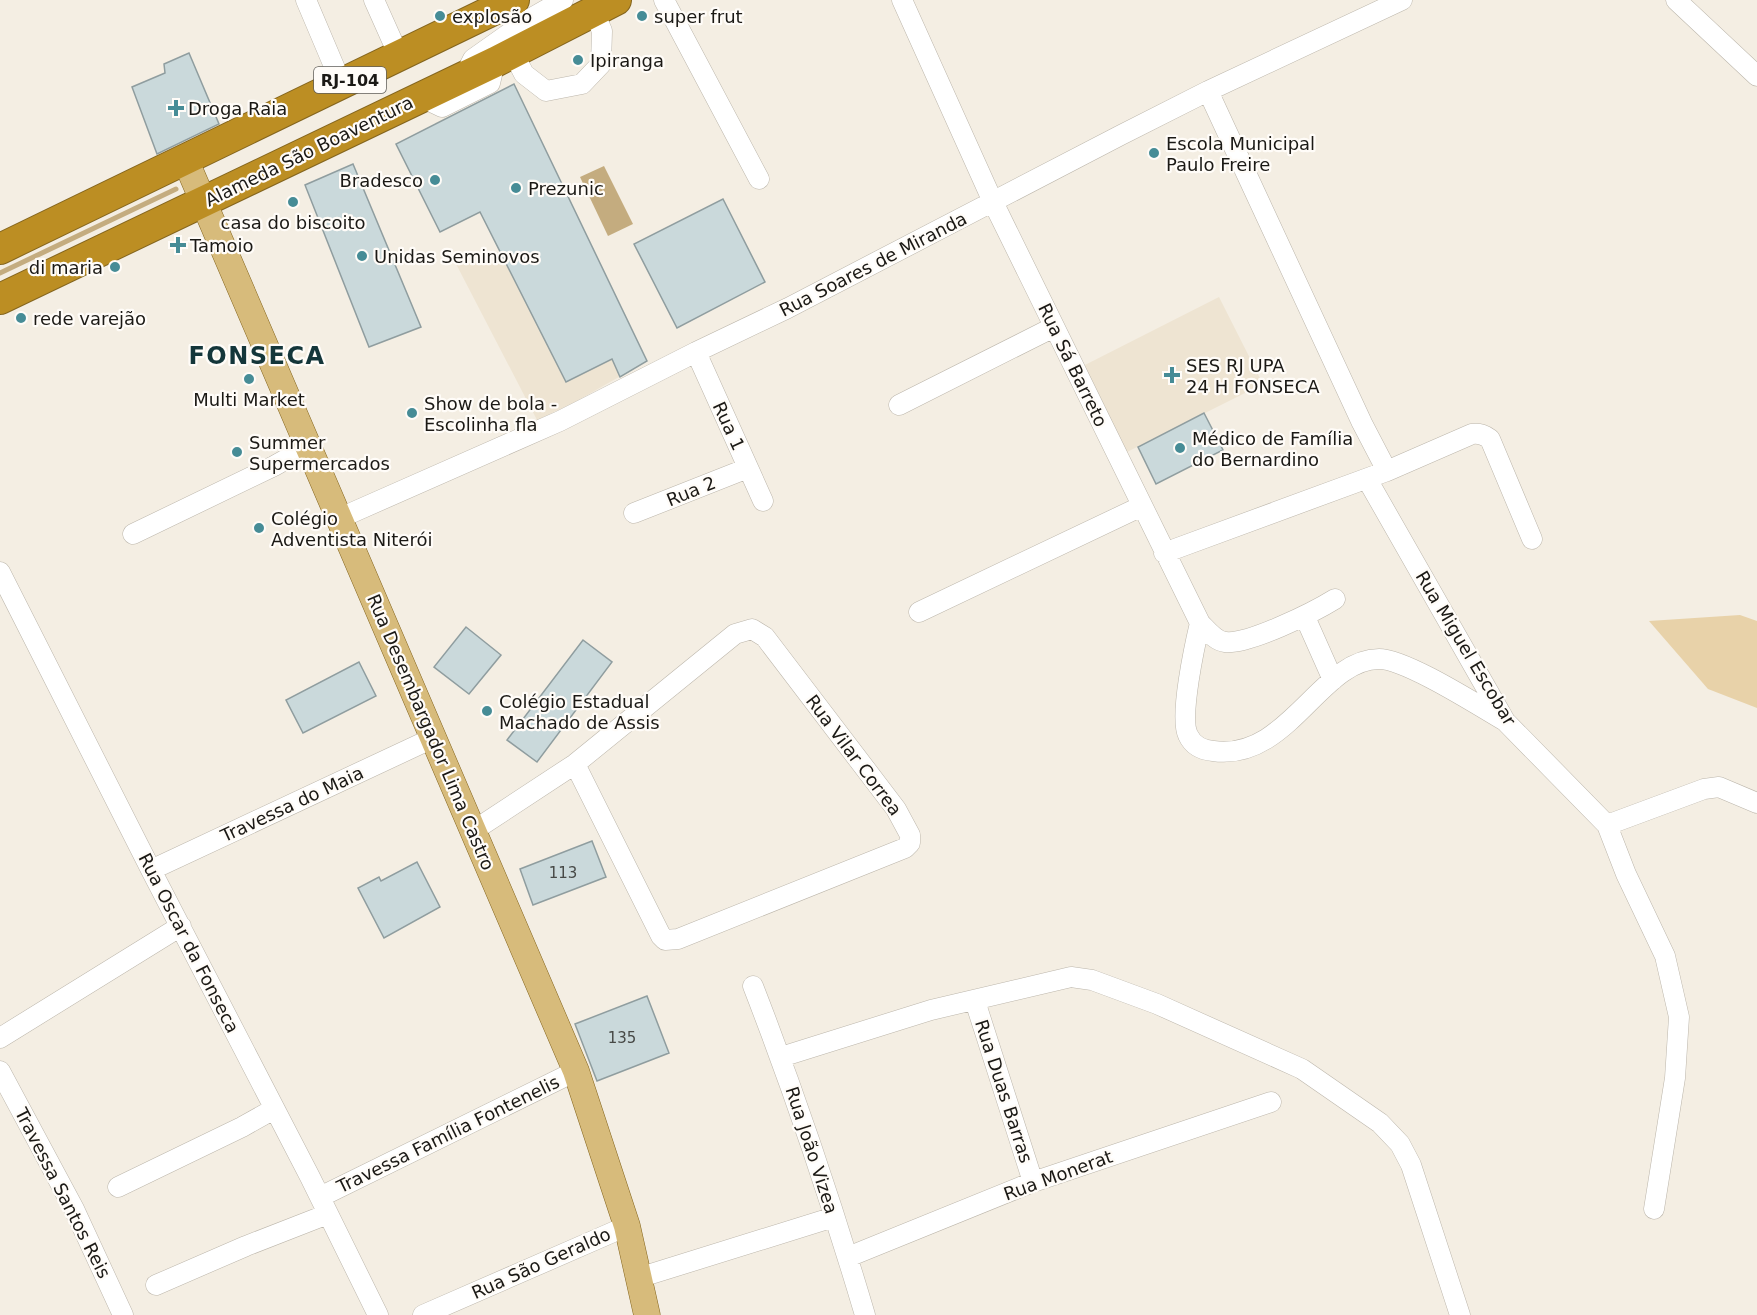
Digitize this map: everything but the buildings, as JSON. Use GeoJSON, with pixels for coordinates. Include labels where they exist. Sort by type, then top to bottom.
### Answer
{"type":"FeatureCollection","features":[{"type":"Feature","properties":{"kind":"highway","name":"RJ-104"},"geometry":{"type":"LineString","coordinates":[[0,249],[342,85],[502,3]]}},
{"type":"Feature","properties":{"kind":"highway","name":"Alameda São Boaventura"},"geometry":{"type":"LineString","coordinates":[[0,299],[462,78],[605,6]]}},
{"type":"Feature","properties":{"kind":"main road","name":"Rua Desembargador Lima Castro"},"geometry":{"type":"LineString","coordinates":[[185,159],[576,1071],[627,1226],[648,1315]]}},
{"type":"Feature","properties":{"kind":"street"},"geometry":{"type":"LineString","coordinates":[[306,0],[342,85]]}},
{"type":"Feature","properties":{"kind":"street"},"geometry":{"type":"LineString","coordinates":[[374,0],[399,56]]}},
{"type":"Feature","properties":{"kind":"street"},"geometry":{"type":"LineString","coordinates":[[462,78],[473,60],[528,20],[563,0]]}},
{"type":"Feature","properties":{"kind":"street"},"geometry":{"type":"LineString","coordinates":[[664,0],[759,179]]}},
{"type":"Feature","properties":{"kind":"street","name":"Rua Sá Barreto"},"geometry":{"type":"LineString","coordinates":[[902,0],[993,202],[1200,622],[1213,637],[1223,642],[1236,642],[1305,617],[1335,600]]}},
{"type":"Feature","properties":{"kind":"street","name":"Rua Soares de Miranda"},"geometry":{"type":"LineString","coordinates":[[340,519],[560,421],[788,308],[1208,91],[1402,0]]}},
{"type":"Feature","properties":{"kind":"street"},"geometry":{"type":"LineString","coordinates":[[1676,0],[1757,76]]}},
{"type":"Feature","properties":{"kind":"street"},"geometry":{"type":"LineString","coordinates":[[421,97],[442,107],[490,83],[504,57],[546,91],[582,84],[601,64],[605,6]]}},
{"type":"Feature","properties":{"kind":"street"},"geometry":{"type":"LineString","coordinates":[[1208,91],[1362,423],[1387,471]]}},
{"type":"Feature","properties":{"kind":"street"},"geometry":{"type":"LineString","coordinates":[[899,405],[1054,327]]}},
{"type":"Feature","properties":{"kind":"street","name":"Rua 1"},"geometry":{"type":"LineString","coordinates":[[696,352],[763,501]]}},
{"type":"Feature","properties":{"kind":"street"},"geometry":{"type":"LineString","coordinates":[[1164,553],[1367,479],[1478,433],[1490,440],[1532,539]]}},
{"type":"Feature","properties":{"kind":"street"},"geometry":{"type":"LineString","coordinates":[[133,534],[274,466],[308,447]]}},
{"type":"Feature","properties":{"kind":"street","name":"Rua 2"},"geometry":{"type":"LineString","coordinates":[[634,513],[748,468]]}},
{"type":"Feature","properties":{"kind":"street","name":"Rua Miguel Escobar"},"geometry":{"type":"LineString","coordinates":[[1367,479],[1505,721],[1607,825],[1626,874],[1665,956],[1679,1017],[1675,1078],[1654,1209]]}},
{"type":"Feature","properties":{"kind":"street"},"geometry":{"type":"LineString","coordinates":[[919,612],[1142,506]]}},
{"type":"Feature","properties":{"kind":"street","name":"Rua Oscar da Fonseca"},"geometry":{"type":"LineString","coordinates":[[0,572],[378,1315]]}},
{"type":"Feature","properties":{"kind":"street"},"geometry":{"type":"LineString","coordinates":[[1305,617],[1333,680]]}},
{"type":"Feature","properties":{"kind":"street"},"geometry":{"type":"LineString","coordinates":[[1200,622],[1191,665],[1185,724],[1193,744],[1201,750],[1216,752],[1238,750],[1259,743],[1288,723],[1333,680],[1349,668],[1363,662],[1380,659],[1402,665],[1505,721]]}},
{"type":"Feature","properties":{"kind":"street","name":"Rua Vilar Correa"},"geometry":{"type":"LineString","coordinates":[[474,831],[574,764],[735,634],[752,629],[765,637],[896,809],[910,835],[910,843],[905,848],[678,939],[665,940],[574,764]]}},
{"type":"Feature","properties":{"kind":"street","name":"Travessa do Maia"},"geometry":{"type":"LineString","coordinates":[[151,870],[433,738]]}},
{"type":"Feature","properties":{"kind":"street"},"geometry":{"type":"LineString","coordinates":[[1607,825],[1704,789],[1719,787],[1757,803]]}},
{"type":"Feature","properties":{"kind":"street"},"geometry":{"type":"LineString","coordinates":[[0,1038],[181,926]]}},
{"type":"Feature","properties":{"kind":"street"},"geometry":{"type":"LineString","coordinates":[[781,1058],[931,1010],[1071,977],[1092,980],[1157,1004],[1302,1069],[1380,1123],[1400,1144],[1411,1165],[1460,1315]]}},
{"type":"Feature","properties":{"kind":"street","name":"Rua João Vizea"},"geometry":{"type":"LineString","coordinates":[[753,986],[781,1058],[848,1257],[865,1315]]}},
{"type":"Feature","properties":{"kind":"street","name":"Rua Duas Barras"},"geometry":{"type":"LineString","coordinates":[[975,1001],[1033,1182]]}},
{"type":"Feature","properties":{"kind":"street","name":"Travessa Santos Reis"},"geometry":{"type":"LineString","coordinates":[[0,1071],[74,1209],[123,1315]]}},
{"type":"Feature","properties":{"kind":"street","name":"Travessa Família Fontenelis"},"geometry":{"type":"LineString","coordinates":[[156,1285],[246,1246],[576,1071]]}},
{"type":"Feature","properties":{"kind":"street","name":"Rua Monerat"},"geometry":{"type":"LineString","coordinates":[[848,1257],[1033,1182],[1271,1102]]}},
{"type":"Feature","properties":{"kind":"street"},"geometry":{"type":"LineString","coordinates":[[118,1187],[274,1109]]}},
{"type":"Feature","properties":{"kind":"street"},"geometry":{"type":"LineString","coordinates":[[638,1278],[834,1217]]}},
{"type":"Feature","properties":{"kind":"street","name":"Rua São Geraldo"},"geometry":{"type":"LineString","coordinates":[[423,1315],[627,1226]]}},
{"type":"Feature","properties":{"kind":"shaded area","name":"Prezunic"},"geometry":{"type":"Polygon","coordinates":[[[514,85],[647,361],[575,402],[537,420],[454,260],[500,252],[435,123],[514,85]]]}},
{"type":"Feature","properties":{"kind":"shaded area"},"geometry":{"type":"Polygon","coordinates":[[[604,166],[633,224],[608,236],[580,177],[604,166]]]}},
{"type":"Feature","properties":{"kind":"shaded area","name":"SES RJ UPA 24 H FONSECA"},"geometry":{"type":"Polygon","coordinates":[[[1219,297],[1263,384],[1125,453],[1081,367],[1219,297]]]}},
{"type":"Feature","properties":{"kind":"shaded area"},"geometry":{"type":"Polygon","coordinates":[[[1740,615],[1757,621],[1757,708],[1708,689],[1649,621],[1740,615]]]}},
{"type":"Feature","properties":{"kind":"waterway"},"geometry":{"type":"LineString","coordinates":[[0,273],[176,189]]}},
{"type":"Feature","properties":{"kind":"place","name":"explosão"},"geometry":{"type":"Point","coordinates":[440,16]}},
{"type":"Feature","properties":{"kind":"place","name":"super frut"},"geometry":{"type":"Point","coordinates":[642,16]}},
{"type":"Feature","properties":{"kind":"place","name":"Ipiranga"},"geometry":{"type":"Point","coordinates":[578,60]}},
{"type":"Feature","properties":{"kind":"place","name":"Droga Raia"},"geometry":{"type":"Point","coordinates":[176,108]}},
{"type":"Feature","properties":{"kind":"place","name":"Escola Municipal Paulo Freire"},"geometry":{"type":"Point","coordinates":[1154,153]}},
{"type":"Feature","properties":{"kind":"place","name":"Bradesco"},"geometry":{"type":"Point","coordinates":[435,180]}},
{"type":"Feature","properties":{"kind":"place","name":"Prezunic"},"geometry":{"type":"Point","coordinates":[516,188]}},
{"type":"Feature","properties":{"kind":"place","name":"casa do biscoito"},"geometry":{"type":"Point","coordinates":[293,202]}},
{"type":"Feature","properties":{"kind":"place","name":"Tamoio"},"geometry":{"type":"Point","coordinates":[178,245]}},
{"type":"Feature","properties":{"kind":"place","name":"Unidas Seminovos"},"geometry":{"type":"Point","coordinates":[362,256]}},
{"type":"Feature","properties":{"kind":"place","name":"di maria"},"geometry":{"type":"Point","coordinates":[115,267]}},
{"type":"Feature","properties":{"kind":"place","name":"rede varejão"},"geometry":{"type":"Point","coordinates":[21,318]}},
{"type":"Feature","properties":{"kind":"place","name":"SES RJ UPA 24 H FONSECA"},"geometry":{"type":"Point","coordinates":[1172,375]}},
{"type":"Feature","properties":{"kind":"place","name":"Multi Market"},"geometry":{"type":"Point","coordinates":[249,379]}},
{"type":"Feature","properties":{"kind":"place","name":"Show de bola - Escolinha fla"},"geometry":{"type":"Point","coordinates":[412,413]}},
{"type":"Feature","properties":{"kind":"place","name":"Médico de Família do Bernardino"},"geometry":{"type":"Point","coordinates":[1180,448]}},
{"type":"Feature","properties":{"kind":"place","name":"Summer Supermercados"},"geometry":{"type":"Point","coordinates":[237,452]}},
{"type":"Feature","properties":{"kind":"place","name":"Colégio Adventista Niterói"},"geometry":{"type":"Point","coordinates":[259,528]}},
{"type":"Feature","properties":{"kind":"place","name":"Colégio Estadual Machado de Assis"},"geometry":{"type":"Point","coordinates":[487,711]}},
{"type":"Feature","properties":{"kind":"district","name":"FONSECA"},"geometry":{"type":"Point","coordinates":[257,356]}}]}
